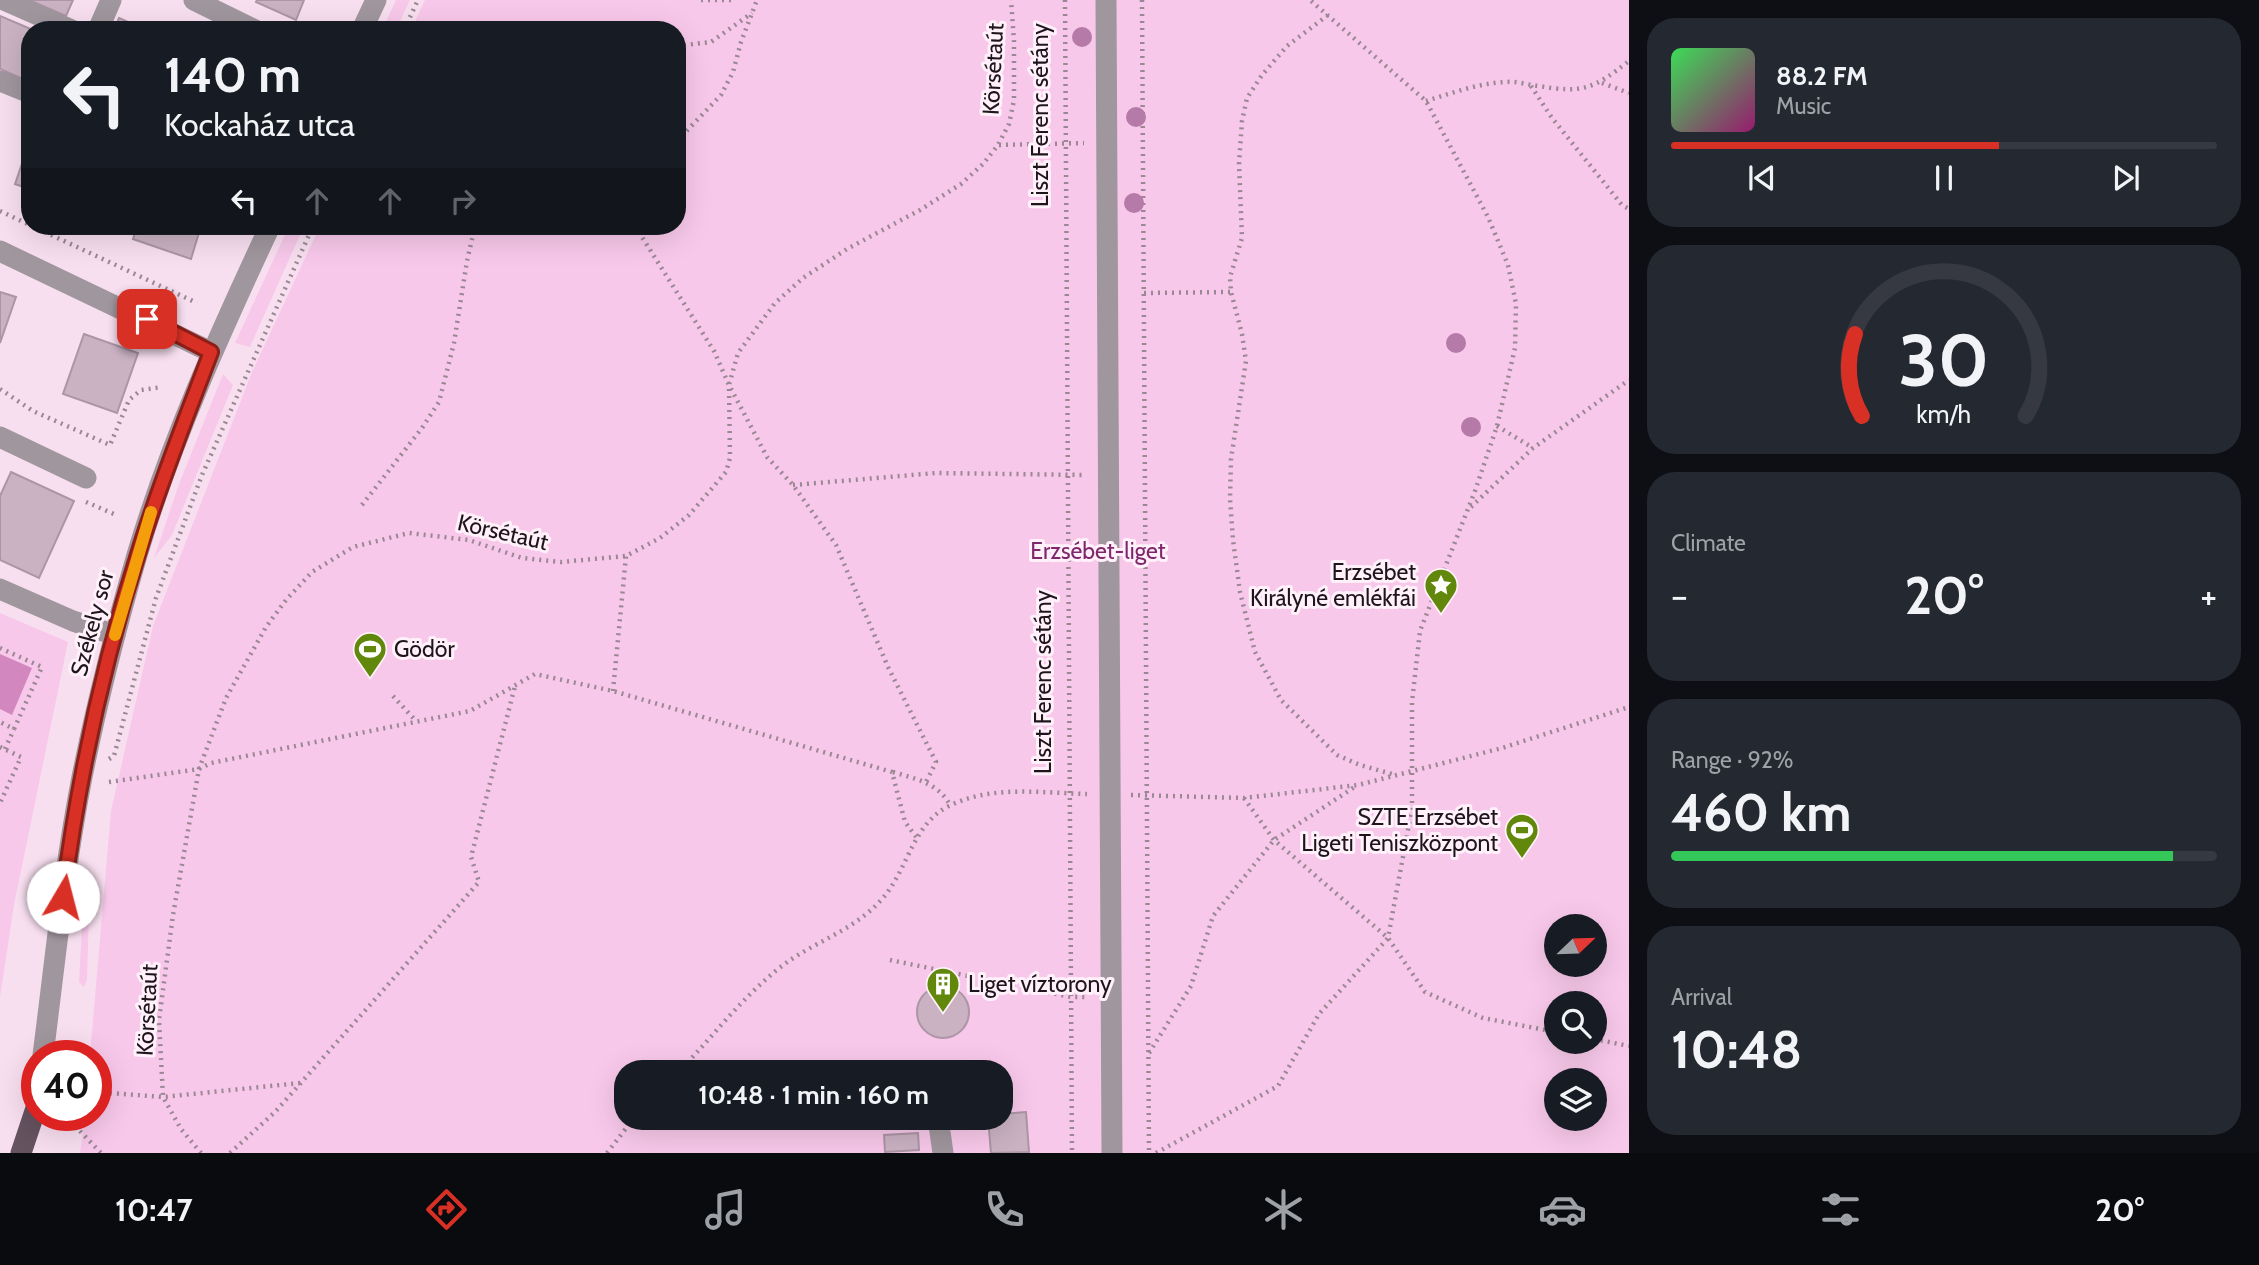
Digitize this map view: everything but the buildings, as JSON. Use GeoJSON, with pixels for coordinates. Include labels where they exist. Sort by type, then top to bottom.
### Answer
{"type":"FeatureCollection","features":[{"type":"Feature","properties":{"kind":"main road"},"geometry":{"type":"LineString","coordinates":[[21,1153],[28,1131]]}},
{"type":"Feature","properties":{"kind":"street"},"geometry":{"type":"LineString","coordinates":[[4,0],[52,21]]}},
{"type":"Feature","properties":{"kind":"street"},"geometry":{"type":"LineString","coordinates":[[102,21],[111,0]]}},
{"type":"Feature","properties":{"kind":"street"},"geometry":{"type":"LineString","coordinates":[[194,0],[217,5],[241,21]]}},
{"type":"Feature","properties":{"kind":"street"},"geometry":{"type":"LineString","coordinates":[[366,21],[376,0]]}},
{"type":"Feature","properties":{"kind":"street"},"geometry":{"type":"LineString","coordinates":[[1105,0],[1112,1153]]}},
{"type":"Feature","properties":{"kind":"street"},"geometry":{"type":"LineString","coordinates":[[0,81],[21,89]]}},
{"type":"Feature","properties":{"kind":"street","name":"Székely sor"},"geometry":{"type":"LineString","coordinates":[[45,1040],[66,871],[82,777],[115,635],[164,473],[211,352],[266,235]]}},
{"type":"Feature","properties":{"kind":"street"},"geometry":{"type":"LineString","coordinates":[[0,251],[170,330],[211,352]]}},
{"type":"Feature","properties":{"kind":"street"},"geometry":{"type":"LineString","coordinates":[[0,437],[86,478]]}},
{"type":"Feature","properties":{"kind":"street"},"geometry":{"type":"LineString","coordinates":[[0,589],[73,621],[115,635]]}},
{"type":"Feature","properties":{"kind":"street"},"geometry":{"type":"LineString","coordinates":[[940,1130],[943,1153]]}},
{"type":"Feature","properties":{"kind":"street"},"geometry":{"type":"LineString","coordinates":[[31,1153],[34,1131]]}},
{"type":"Feature","properties":{"kind":"path"},"geometry":{"type":"LineString","coordinates":[[408,21],[418,0]]}},
{"type":"Feature","properties":{"kind":"path"},"geometry":{"type":"LineString","coordinates":[[701,0],[731,0]]}},
{"type":"Feature","properties":{"kind":"path"},"geometry":{"type":"LineString","coordinates":[[686,132],[721,96],[733,72],[757,0]]}},
{"type":"Feature","properties":{"kind":"path","name":"Körsétaút"},"geometry":{"type":"LineString","coordinates":[[201,1153],[181,1129],[163,1097],[159,1020],[173,915],[199,769],[226,698],[266,627],[312,572],[353,547],[409,533],[470,540],[522,558],[561,562],[626,556],[660,538],[688,515],[726,472],[730,458],[729,385],[738,352],[775,303],[803,278],[847,249],[920,210],[961,184],[983,164],[998,145],[1009,124],[1014,100],[1011,0]]}},
{"type":"Feature","properties":{"kind":"path","name":"Liszt Ferenc sétány"},"geometry":{"type":"LineString","coordinates":[[1065,0],[1072,1153]]}},
{"type":"Feature","properties":{"kind":"path"},"geometry":{"type":"LineString","coordinates":[[1142,0],[1149,1153]]}},
{"type":"Feature","properties":{"kind":"path"},"geometry":{"type":"LineString","coordinates":[[1156,1153],[1278,1086],[1320,1014],[1388,938],[1412,808],[1412,702],[1420,631],[1468,510],[1497,426],[1515,348],[1516,304],[1507,265],[1488,217],[1426,101],[1310,0]]}},
{"type":"Feature","properties":{"kind":"path"},"geometry":{"type":"LineString","coordinates":[[686,45],[711,41],[753,12]]}},
{"type":"Feature","properties":{"kind":"path"},"geometry":{"type":"LineString","coordinates":[[1328,15],[1287,46],[1262,75],[1247,98],[1242,121],[1239,164],[1242,237],[1230,277],[1246,361],[1231,459],[1231,512],[1240,592],[1255,652],[1281,701],[1337,755],[1395,775]]}},
{"type":"Feature","properties":{"kind":"path"},"geometry":{"type":"LineString","coordinates":[[1426,101],[1463,89],[1508,81],[1559,90],[1583,89],[1601,82],[1629,61]]}},
{"type":"Feature","properties":{"kind":"path"},"geometry":{"type":"LineString","coordinates":[[1601,82],[1629,93]]}},
{"type":"Feature","properties":{"kind":"path"},"geometry":{"type":"LineString","coordinates":[[1530,85],[1552,118],[1622,205],[1629,209]]}},
{"type":"Feature","properties":{"kind":"path"},"geometry":{"type":"LineString","coordinates":[[998,145],[1106,142]]}},
{"type":"Feature","properties":{"kind":"path"},"geometry":{"type":"LineString","coordinates":[[0,211],[21,220]]}},
{"type":"Feature","properties":{"kind":"path"},"geometry":{"type":"LineString","coordinates":[[52,235],[197,303]]}},
{"type":"Feature","properties":{"kind":"path"},"geometry":{"type":"LineString","coordinates":[[82,777],[114,756],[156,598],[202,475],[309,235]]}},
{"type":"Feature","properties":{"kind":"path"},"geometry":{"type":"LineString","coordinates":[[362,505],[439,402],[454,343],[473,235]]}},
{"type":"Feature","properties":{"kind":"path"},"geometry":{"type":"LineString","coordinates":[[641,235],[714,351],[766,457],[793,485],[836,545],[888,667],[936,762],[926,782]]}},
{"type":"Feature","properties":{"kind":"path"},"geometry":{"type":"LineString","coordinates":[[1144,293],[1231,292]]}},
{"type":"Feature","properties":{"kind":"path"},"geometry":{"type":"LineString","coordinates":[[1468,510],[1533,448],[1629,380]]}},
{"type":"Feature","properties":{"kind":"path"},"geometry":{"type":"LineString","coordinates":[[0,389],[33,411],[110,445],[129,400],[141,390],[162,387]]}},
{"type":"Feature","properties":{"kind":"path"},"geometry":{"type":"LineString","coordinates":[[1497,426],[1533,448]]}},
{"type":"Feature","properties":{"kind":"path"},"geometry":{"type":"LineString","coordinates":[[793,485],[936,473],[1108,474]]}},
{"type":"Feature","properties":{"kind":"path"},"geometry":{"type":"LineString","coordinates":[[613,691],[626,556]]}},
{"type":"Feature","properties":{"kind":"path"},"geometry":{"type":"LineString","coordinates":[[0,648],[43,667],[15,729],[2,748],[21,757],[0,803]]}},
{"type":"Feature","properties":{"kind":"path"},"geometry":{"type":"LineString","coordinates":[[109,782],[199,769],[211,763],[470,711],[535,674],[613,691],[926,782],[939,789],[950,805]]}},
{"type":"Feature","properties":{"kind":"path"},"geometry":{"type":"LineString","coordinates":[[230,1153],[258,1129],[301,1083],[479,882],[471,856],[515,686]]}},
{"type":"Feature","properties":{"kind":"path"},"geometry":{"type":"LineString","coordinates":[[393,696],[416,722]]}},
{"type":"Feature","properties":{"kind":"path"},"geometry":{"type":"LineString","coordinates":[[0,722],[15,729]]}},
{"type":"Feature","properties":{"kind":"path"},"geometry":{"type":"LineString","coordinates":[[892,772],[905,822],[917,838]]}},
{"type":"Feature","properties":{"kind":"path"},"geometry":{"type":"LineString","coordinates":[[1148,1054],[1191,986],[1213,916],[1274,840],[1358,785]]}},
{"type":"Feature","properties":{"kind":"path"},"geometry":{"type":"LineString","coordinates":[[1244,798],[1274,840],[1388,938],[1425,992],[1483,1018],[1544,1030]]}},
{"type":"Feature","properties":{"kind":"path"},"geometry":{"type":"LineString","coordinates":[[890,960],[1071,996]]}},
{"type":"Feature","properties":{"kind":"path"},"geometry":{"type":"LineString","coordinates":[[1607,1042],[1629,1046]]}},
{"type":"Feature","properties":{"kind":"path"},"geometry":{"type":"LineString","coordinates":[[112,1093],[163,1097],[301,1083]]}},
{"type":"Feature","properties":{"kind":"path"},"geometry":{"type":"LineString","coordinates":[[607,1153],[625,1130]]}},
{"type":"Feature","properties":{"kind":"path"},"geometry":{"type":"LineString","coordinates":[[80,1131],[101,1153]]}},
{"type":"Feature","properties":{"kind":"green space"},"geometry":{"type":"Polygon","coordinates":[[[396,0],[410,0],[400,21],[386,21],[396,0]]]}},
{"type":"Feature","properties":{"kind":"green space","name":"Erzsébet-liget"},"geometry":{"type":"Polygon","coordinates":[[[425,0],[1629,0],[1629,1153],[80,1153],[83,1131],[112,1131],[112,1040],[91,1040],[111,811],[153,626],[252,372],[316,235],[686,235],[686,21],[415,21],[425,0]]]}},
{"type":"Feature","properties":{"kind":"green space"},"geometry":{"type":"Polygon","coordinates":[[[285,235],[300,235],[250,347],[235,343],[285,235]]]}},
{"type":"Feature","properties":{"kind":"green space"},"geometry":{"type":"Polygon","coordinates":[[[223,374],[233,385],[172,535],[154,558],[179,484],[223,374]]]}},
{"type":"Feature","properties":{"kind":"green space"},"geometry":{"type":"Polygon","coordinates":[[[0,613],[68,642],[14,905],[0,997],[0,613]]]}},
{"type":"Feature","properties":{"kind":"green space"},"geometry":{"type":"Polygon","coordinates":[[[85,871],[90,874],[87,980],[84,987],[79,982],[85,871]]]}},
{"type":"Feature","properties":{"kind":"shaded area"},"geometry":{"type":"Polygon","coordinates":[[[0,654],[32,668],[12,715],[0,709],[0,654]]]}},
{"type":"Feature","properties":{"kind":"slow traffic"},"geometry":{"type":"LineString","coordinates":[[115,635],[151,512]]}},
{"type":"Feature","properties":{"kind":"place","name":"Erzsébet Királyné emlékfái"},"geometry":{"type":"Point","coordinates":[1441,615]}},
{"type":"Feature","properties":{"kind":"place","name":"Gödör"},"geometry":{"type":"Point","coordinates":[370,679]}},
{"type":"Feature","properties":{"kind":"place","name":"SZTE Erzsébet Ligeti Teniszközpont"},"geometry":{"type":"Point","coordinates":[1522,860]}},
{"type":"Feature","properties":{"kind":"place","name":"Liget víztorony"},"geometry":{"type":"Point","coordinates":[943,1014]}},
{"type":"Feature","properties":{"kind":"route"},"geometry":{"type":"LineString","coordinates":[[63,897],[82,777],[115,635],[164,473],[211,352],[147,319]]}}]}
